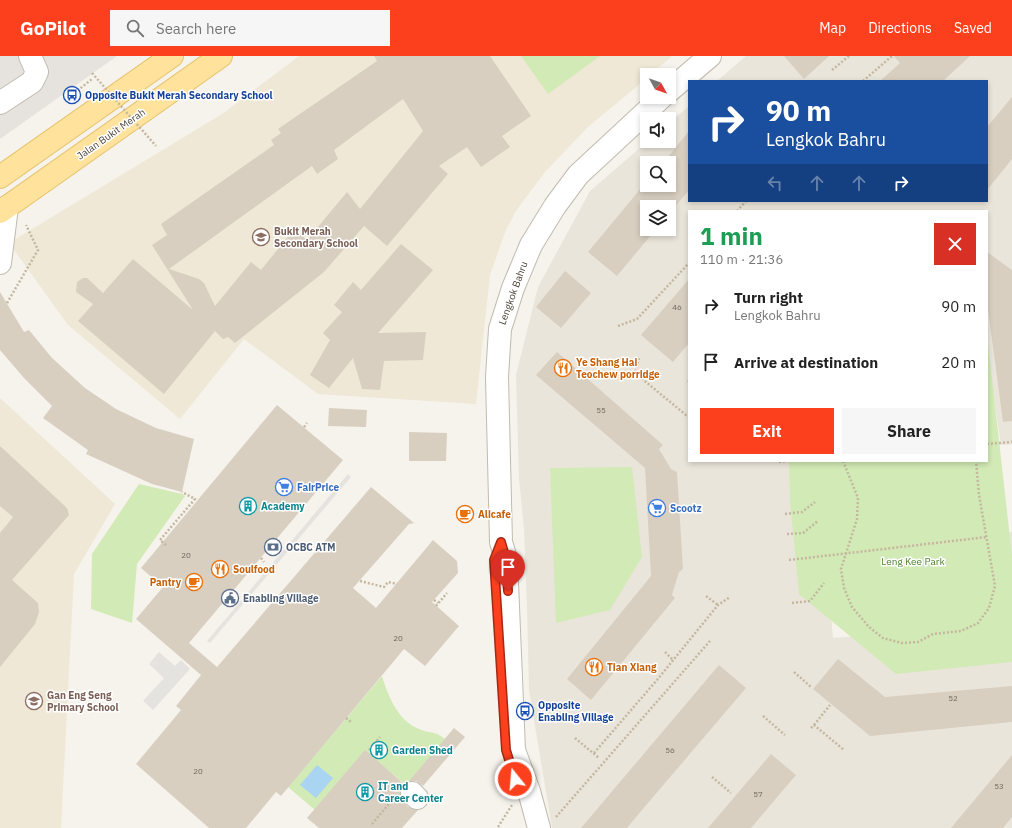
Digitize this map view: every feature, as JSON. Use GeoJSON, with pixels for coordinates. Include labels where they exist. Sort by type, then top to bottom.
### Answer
{"type":"FeatureCollection","features":[{"type":"Feature","properties":{"kind":"main road","name":"Jalan Bukit Merah"},"geometry":{"type":"LineString","coordinates":[[4,210],[221,56]]}},
{"type":"Feature","properties":{"kind":"main road"},"geometry":{"type":"LineString","coordinates":[[0,177],[168,57]]}},
{"type":"Feature","properties":{"kind":"street"},"geometry":{"type":"LineString","coordinates":[[0,102],[32,82],[37,72],[30,56]]}},
{"type":"Feature","properties":{"kind":"street"},"geometry":{"type":"LineString","coordinates":[[676,85],[710,56]]}},
{"type":"Feature","properties":{"kind":"street","name":"Lengkok Bahru"},"geometry":{"type":"LineString","coordinates":[[547,824],[529,791],[514,750],[506,559],[501,542],[497,377],[500,329],[513,288],[530,245],[555,206],[578,176],[655,104]]}},
{"type":"Feature","properties":{"kind":"street"},"geometry":{"type":"LineString","coordinates":[[0,263],[4,210]]}},
{"type":"Feature","properties":{"kind":"street","name":"Lengkok Bahru"},"geometry":{"type":"LineString","coordinates":[[501,542],[494,560],[506,750],[529,828]]}},
{"type":"Feature","properties":{"kind":"path"},"geometry":{"type":"LineString","coordinates":[[832,70],[849,56]]}},
{"type":"Feature","properties":{"kind":"path"},"geometry":{"type":"LineString","coordinates":[[864,80],[892,56]]}},
{"type":"Feature","properties":{"kind":"path"},"geometry":{"type":"LineString","coordinates":[[92,73],[156,146]]}},
{"type":"Feature","properties":{"kind":"path"},"geometry":{"type":"LineString","coordinates":[[738,210],[745,202]]}},
{"type":"Feature","properties":{"kind":"path"},"geometry":{"type":"LineString","coordinates":[[7,303],[38,250],[24,223]]}},
{"type":"Feature","properties":{"kind":"path"},"geometry":{"type":"LineString","coordinates":[[618,326],[637,319],[688,264]]}},
{"type":"Feature","properties":{"kind":"path"},"geometry":{"type":"LineString","coordinates":[[639,358],[635,373],[675,407],[686,415],[688,414]]}},
{"type":"Feature","properties":{"kind":"path"},"geometry":{"type":"LineString","coordinates":[[304,428],[307,423]]}},
{"type":"Feature","properties":{"kind":"path"},"geometry":{"type":"LineString","coordinates":[[988,444],[1012,442]]}},
{"type":"Feature","properties":{"kind":"path"},"geometry":{"type":"LineString","coordinates":[[843,462],[858,498],[857,519],[841,569],[844,588],[852,607],[869,627],[883,638],[902,643],[918,642],[933,634],[961,631],[978,623],[989,608],[996,586],[979,495],[976,462]]}},
{"type":"Feature","properties":{"kind":"path"},"geometry":{"type":"LineString","coordinates":[[166,545],[160,540],[195,499],[182,492]]}},
{"type":"Feature","properties":{"kind":"path"},"geometry":{"type":"LineString","coordinates":[[786,514],[802,512],[815,502]]}},
{"type":"Feature","properties":{"kind":"path"},"geometry":{"type":"LineString","coordinates":[[787,534],[803,533],[818,520]]}},
{"type":"Feature","properties":{"kind":"path"},"geometry":{"type":"LineString","coordinates":[[789,560],[987,537]]}},
{"type":"Feature","properties":{"kind":"path"},"geometry":{"type":"LineString","coordinates":[[261,558],[264,562]]}},
{"type":"Feature","properties":{"kind":"path"},"geometry":{"type":"LineString","coordinates":[[360,581],[384,587],[388,582],[396,584]]}},
{"type":"Feature","properties":{"kind":"path"},"geometry":{"type":"LineString","coordinates":[[792,603],[810,601],[824,583]]}},
{"type":"Feature","properties":{"kind":"path"},"geometry":{"type":"LineString","coordinates":[[434,600],[437,605],[447,593]]}},
{"type":"Feature","properties":{"kind":"path"},"geometry":{"type":"LineString","coordinates":[[706,596],[718,605]]}},
{"type":"Feature","properties":{"kind":"path"},"geometry":{"type":"LineString","coordinates":[[594,753],[718,605],[730,597]]}},
{"type":"Feature","properties":{"kind":"path"},"geometry":{"type":"LineString","coordinates":[[547,824],[710,641]]}},
{"type":"Feature","properties":{"kind":"path"},"geometry":{"type":"LineString","coordinates":[[665,652],[673,660]]}},
{"type":"Feature","properties":{"kind":"path"},"geometry":{"type":"LineString","coordinates":[[794,672],[811,687]]}},
{"type":"Feature","properties":{"kind":"path"},"geometry":{"type":"LineString","coordinates":[[811,728],[830,705]]}},
{"type":"Feature","properties":{"kind":"path"},"geometry":{"type":"LineString","coordinates":[[763,716],[785,735]]}},
{"type":"Feature","properties":{"kind":"path"},"geometry":{"type":"LineString","coordinates":[[346,718],[352,722]]}},
{"type":"Feature","properties":{"kind":"path"},"geometry":{"type":"LineString","coordinates":[[814,725],[844,750]]}},
{"type":"Feature","properties":{"kind":"path"},"geometry":{"type":"LineString","coordinates":[[369,750],[380,737]]}},
{"type":"Feature","properties":{"kind":"path"},"geometry":{"type":"LineString","coordinates":[[575,738],[599,758]]}},
{"type":"Feature","properties":{"kind":"path"},"geometry":{"type":"LineString","coordinates":[[712,777],[731,793]]}},
{"type":"Feature","properties":{"kind":"path"},"geometry":{"type":"LineString","coordinates":[[372,824],[413,791]]}},
{"type":"Feature","properties":{"kind":"shaded area"},"geometry":{"type":"Polygon","coordinates":[[[0,56],[117,56],[0,139],[0,56]]]}},
{"type":"Feature","properties":{"kind":"shaded area","name":"Bukit Merah Secondary School"},"geometry":{"type":"Polygon","coordinates":[[[299,56],[672,56],[658,68],[640,68],[640,84],[588,127],[545,172],[516,211],[506,230],[490,275],[476,404],[318,394],[244,339],[180,419],[68,325],[9,243],[222,114],[299,56]]]}},
{"type":"Feature","properties":{"kind":"shaded area"},"geometry":{"type":"Polygon","coordinates":[[[746,56],[1012,56],[1012,444],[1001,445],[988,358],[988,210],[688,210],[688,462],[818,462],[833,638],[1008,624],[1002,533],[1012,532],[1012,828],[552,828],[529,690],[524,529],[519,479],[516,375],[538,287],[590,191],[640,148],[676,148],[676,117],[688,107],[688,202],[988,202],[988,80],[718,80],[746,56]]]}},
{"type":"Feature","properties":{"kind":"shaded area","name":"Gan Eng Seng Primary School"},"geometry":{"type":"Polygon","coordinates":[[[0,398],[115,504],[74,574],[61,828],[0,828],[0,398]]]}},
{"type":"Feature","properties":{"kind":"shaded area"},"geometry":{"type":"Polygon","coordinates":[[[348,474],[351,477],[210,643],[207,641],[348,474]]]}},
{"type":"Feature","properties":{"kind":"shaded area"},"geometry":{"type":"Polygon","coordinates":[[[159,652],[175,666],[181,660],[190,669],[153,710],[143,701],[164,678],[149,664],[159,652]]]}},
{"type":"Feature","properties":{"kind":"green space"},"geometry":{"type":"Polygon","coordinates":[[[521,56],[600,56],[548,94],[521,56]]]}},
{"type":"Feature","properties":{"kind":"green space","name":"Leng Kee Park"},"geometry":{"type":"Polygon","coordinates":[[[988,343],[1012,556],[1012,662],[896,674],[799,594],[790,501],[789,462],[988,462],[988,343]]]}},
{"type":"Feature","properties":{"kind":"green space"},"geometry":{"type":"Polygon","coordinates":[[[632,467],[642,557],[610,610],[556,623],[550,468],[632,467]]]}},
{"type":"Feature","properties":{"kind":"green space"},"geometry":{"type":"Polygon","coordinates":[[[139,484],[185,496],[137,564],[132,623],[91,609],[92,554],[139,484]]]}},
{"type":"Feature","properties":{"kind":"green space"},"geometry":{"type":"Polygon","coordinates":[[[382,676],[387,692],[395,707],[405,720],[419,729],[438,734],[445,739],[406,785],[365,751],[315,810],[288,787],[382,676]]]}},
{"type":"Feature","properties":{"kind":"water"},"geometry":{"type":"Polygon","coordinates":[[[317,765],[333,778],[316,798],[300,785],[317,765]]]}},
{"type":"Feature","properties":{"kind":"building"},"geometry":{"type":"Polygon","coordinates":[[[374,56],[490,56],[531,116],[502,136],[510,147],[481,167],[467,147],[439,166],[448,174],[387,246],[364,226],[324,272],[235,343],[228,337],[223,339],[215,331],[164,394],[78,321],[93,304],[76,292],[77,282],[83,278],[87,278],[103,293],[133,259],[193,310],[152,245],[167,235],[161,224],[274,145],[271,140],[281,133],[278,129],[377,61],[374,56]],[[403,99],[334,150],[338,159],[317,174],[312,166],[169,269],[199,279],[204,283],[215,306],[251,262],[261,270],[294,229],[307,240],[347,192],[360,209],[423,131],[403,99]]]}},
{"type":"Feature","properties":{"kind":"building"},"geometry":{"type":"Polygon","coordinates":[[[784,56],[829,56],[804,79],[784,56]]]}},
{"type":"Feature","properties":{"kind":"building"},"geometry":{"type":"Polygon","coordinates":[[[894,56],[970,56],[944,80],[881,80],[900,63],[894,56]]]}},
{"type":"Feature","properties":{"kind":"building"},"geometry":{"type":"Polygon","coordinates":[[[1012,97],[1012,159],[988,189],[988,126],[1012,97]]]}},
{"type":"Feature","properties":{"kind":"building"},"geometry":{"type":"Polygon","coordinates":[[[688,132],[688,191],[676,206],[676,200],[640,200],[640,236],[650,236],[617,276],[588,252],[640,189],[640,192],[676,192],[676,156],[669,156],[688,132]]]}},
{"type":"Feature","properties":{"kind":"building"},"geometry":{"type":"Polygon","coordinates":[[[401,244],[433,270],[378,333],[426,332],[423,360],[384,361],[380,390],[362,389],[353,358],[329,388],[310,375],[330,340],[323,333],[342,312],[334,305],[353,282],[361,290],[401,244]]]}},
{"type":"Feature","properties":{"kind":"building"},"geometry":{"type":"Polygon","coordinates":[[[988,253],[1012,270],[1012,421],[1003,422],[988,310],[988,253]]]}},
{"type":"Feature","properties":{"kind":"building"},"geometry":{"type":"Polygon","coordinates":[[[565,271],[591,293],[561,328],[536,307],[565,271]]]}},
{"type":"Feature","properties":{"kind":"building"},"geometry":{"type":"Polygon","coordinates":[[[688,280],[688,344],[673,362],[641,335],[688,280]]]}},
{"type":"Feature","properties":{"kind":"building"},"geometry":{"type":"Polygon","coordinates":[[[0,292],[24,332],[29,330],[52,358],[85,388],[116,409],[156,428],[194,439],[182,492],[152,484],[86,454],[88,450],[43,418],[52,406],[24,378],[0,350],[0,292]]]}},
{"type":"Feature","properties":{"kind":"building"},"geometry":{"type":"Polygon","coordinates":[[[557,352],[663,445],[659,449],[671,469],[677,472],[683,569],[679,572],[672,595],[675,598],[591,700],[567,679],[651,576],[645,468],[536,375],[557,352]]]}},
{"type":"Feature","properties":{"kind":"building"},"geometry":{"type":"Polygon","coordinates":[[[277,405],[343,460],[189,643],[217,667],[371,487],[414,523],[409,524],[353,588],[376,608],[433,540],[457,561],[458,573],[432,602],[459,626],[425,666],[404,649],[281,796],[276,792],[246,828],[209,828],[136,764],[181,710],[176,706],[201,675],[136,619],[163,587],[141,568],[277,405]]]}},
{"type":"Feature","properties":{"kind":"building"},"geometry":{"type":"Polygon","coordinates":[[[329,408],[367,410],[366,427],[328,426],[329,408]]]}},
{"type":"Feature","properties":{"kind":"building"},"geometry":{"type":"Polygon","coordinates":[[[409,432],[447,433],[446,461],[409,461],[409,432]]]}},
{"type":"Feature","properties":{"kind":"building"},"geometry":{"type":"Polygon","coordinates":[[[0,446],[67,508],[69,515],[12,580],[38,603],[39,612],[35,624],[0,667],[0,533],[13,517],[0,506],[0,446]]]}},
{"type":"Feature","properties":{"kind":"building"},"geometry":{"type":"Polygon","coordinates":[[[838,659],[885,697],[1012,686],[1012,722],[870,736],[813,689],[838,659]]]}},
{"type":"Feature","properties":{"kind":"building"},"geometry":{"type":"Polygon","coordinates":[[[719,665],[746,688],[627,828],[581,828],[719,665]]]}},
{"type":"Feature","properties":{"kind":"building"},"geometry":{"type":"Polygon","coordinates":[[[454,728],[465,737],[423,786],[416,781],[409,781],[454,728]]]}},
{"type":"Feature","properties":{"kind":"building","name":"IT and Career Center"},"geometry":{"type":"Polygon","coordinates":[[[365,750],[404,784],[400,789],[400,797],[408,807],[418,810],[402,828],[319,828],[307,818],[365,750]]]}},
{"type":"Feature","properties":{"kind":"building"},"geometry":{"type":"Polygon","coordinates":[[[771,754],[796,775],[751,828],[708,828],[771,754]]]}},
{"type":"Feature","properties":{"kind":"building"},"geometry":{"type":"Polygon","coordinates":[[[1012,755],[1012,817],[1003,828],[951,828],[1012,755]]]}},
{"type":"Feature","properties":{"kind":"place","name":"Opposite Bukit Merah Secondary School"},"geometry":{"type":"Point","coordinates":[72,95]}},
{"type":"Feature","properties":{"kind":"place","name":"Bukit Merah Secondary School"},"geometry":{"type":"Point","coordinates":[261,237]}},
{"type":"Feature","properties":{"kind":"place","name":"Ye Shang Hai Teochew porridge"},"geometry":{"type":"Point","coordinates":[563,368]}},
{"type":"Feature","properties":{"kind":"place","name":"FairPrice"},"geometry":{"type":"Point","coordinates":[284,487]}},
{"type":"Feature","properties":{"kind":"place","name":"Academy"},"geometry":{"type":"Point","coordinates":[248,506]}},
{"type":"Feature","properties":{"kind":"place","name":"Scootz"},"geometry":{"type":"Point","coordinates":[657,508]}},
{"type":"Feature","properties":{"kind":"place","name":"Alicafe"},"geometry":{"type":"Point","coordinates":[465,514]}},
{"type":"Feature","properties":{"kind":"place","name":"OCBC ATM"},"geometry":{"type":"Point","coordinates":[273,547]}},
{"type":"Feature","properties":{"kind":"place","name":"Soulfood"},"geometry":{"type":"Point","coordinates":[220,569]}},
{"type":"Feature","properties":{"kind":"place","name":"Pantry"},"geometry":{"type":"Point","coordinates":[194,582]}},
{"type":"Feature","properties":{"kind":"place","name":"Enabling Village"},"geometry":{"type":"Point","coordinates":[230,598]}},
{"type":"Feature","properties":{"kind":"place","name":"Tian Xiang"},"geometry":{"type":"Point","coordinates":[594,667]}},
{"type":"Feature","properties":{"kind":"place","name":"Gan Eng Seng Primary School"},"geometry":{"type":"Point","coordinates":[34,701]}},
{"type":"Feature","properties":{"kind":"place","name":"Opposite Enabling Village"},"geometry":{"type":"Point","coordinates":[525,711]}},
{"type":"Feature","properties":{"kind":"place","name":"Garden Shed"},"geometry":{"type":"Point","coordinates":[379,750]}},
{"type":"Feature","properties":{"kind":"place","name":"IT and Career Center"},"geometry":{"type":"Point","coordinates":[365,792]}},
{"type":"Feature","properties":{"kind":"route"},"geometry":{"type":"LineString","coordinates":[[508,591],[506,559],[501,542],[494,560],[506,750],[515,779]]}}]}
